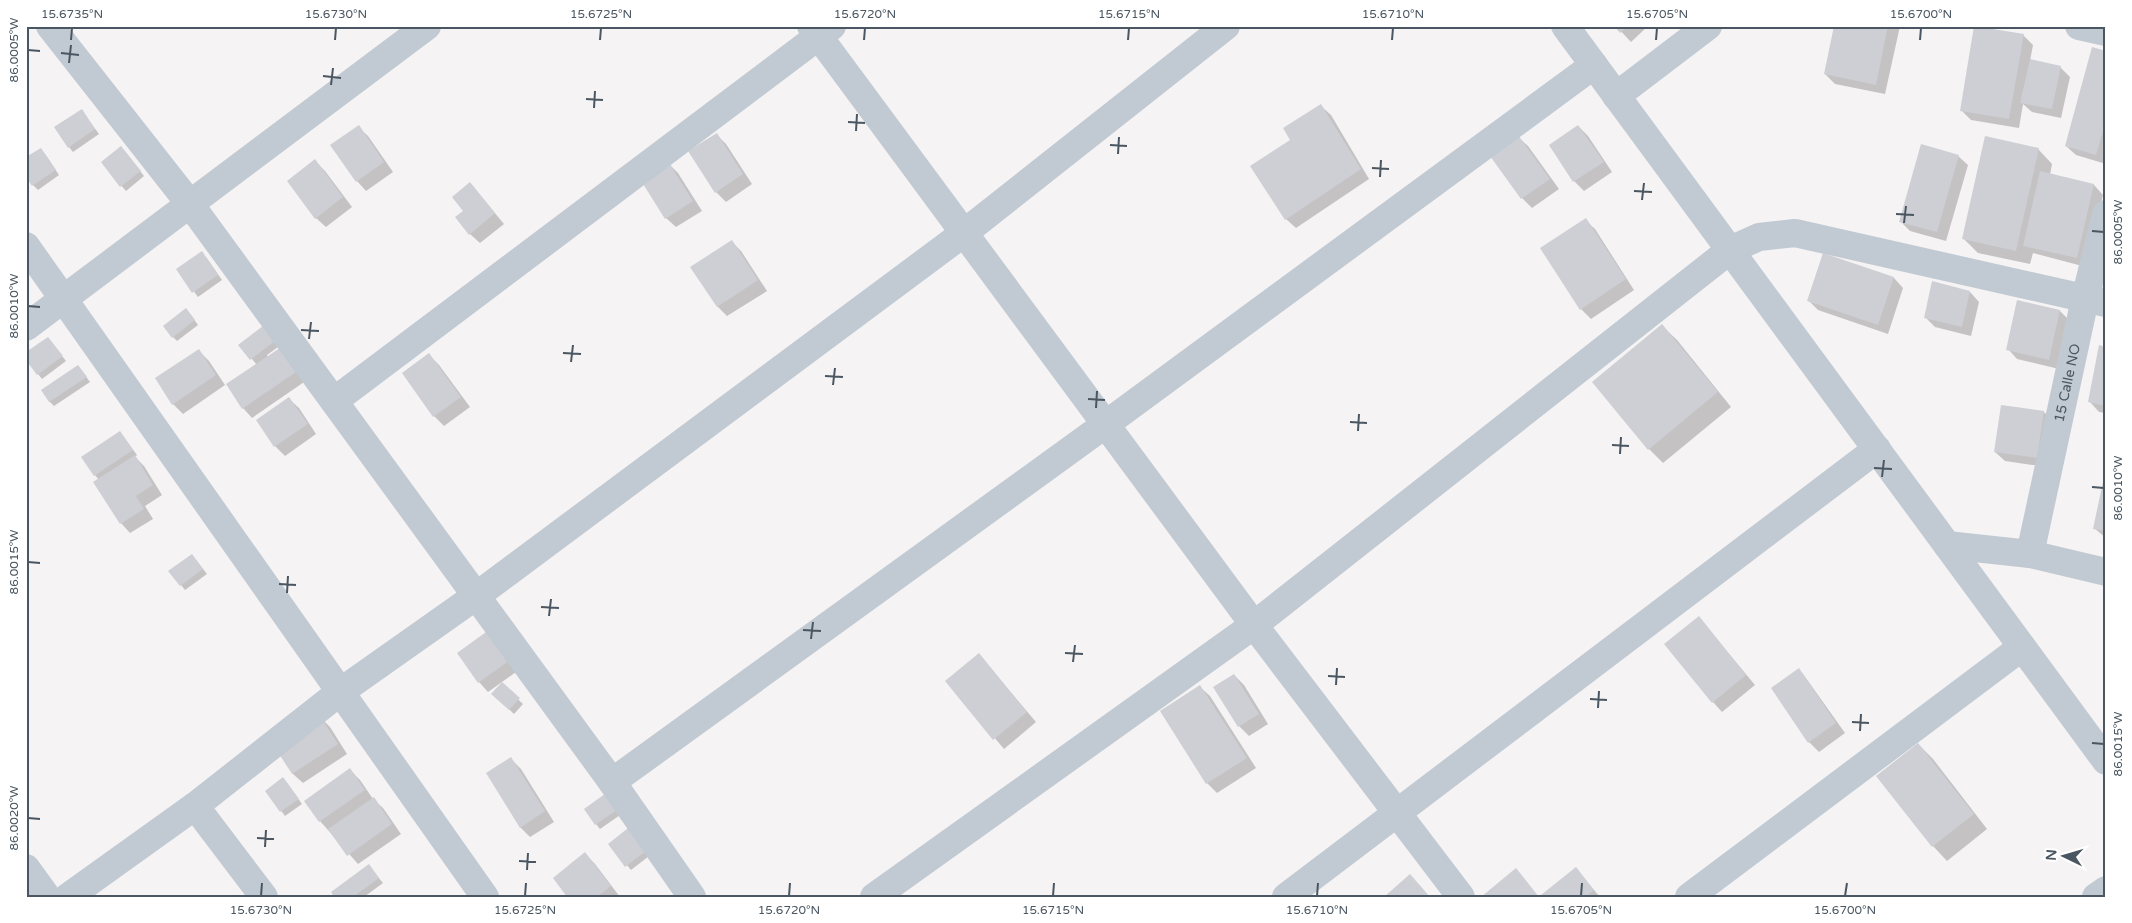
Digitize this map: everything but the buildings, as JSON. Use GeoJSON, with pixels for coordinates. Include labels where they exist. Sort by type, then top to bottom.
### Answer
{"type":"FeatureCollection","features":[{"type":"Feature","properties":{"kind":"street"},"geometry":{"type":"LineString","coordinates":[[50,26],[190,204],[612,782],[692,897]]}},
{"type":"Feature","properties":{"kind":"street"},"geometry":{"type":"LineString","coordinates":[[26,327],[426,26]]}},
{"type":"Feature","properties":{"kind":"street"},"geometry":{"type":"LineString","coordinates":[[68,897],[196,806],[340,692],[476,596],[964,233],[1226,26]]}},
{"type":"Feature","properties":{"kind":"street"},"geometry":{"type":"LineString","coordinates":[[1565,26],[2106,760]]}},
{"type":"Feature","properties":{"kind":"street"},"geometry":{"type":"LineString","coordinates":[[1616,96],[1708,26]]}},
{"type":"Feature","properties":{"kind":"street"},"geometry":{"type":"LineString","coordinates":[[2079,26],[2106,32]]}},
{"type":"Feature","properties":{"kind":"street"},"geometry":{"type":"LineString","coordinates":[[334,402],[820,30],[964,233],[1254,625],[1461,897]]}},
{"type":"Feature","properties":{"kind":"street"},"geometry":{"type":"LineString","coordinates":[[612,782],[1106,424],[1594,65]]}},
{"type":"Feature","properties":{"kind":"street","name":"15 Calle NO"},"geometry":{"type":"LineString","coordinates":[[2030,554],[2095,301],[2106,214]]}},
{"type":"Feature","properties":{"kind":"street"},"geometry":{"type":"LineString","coordinates":[[874,897],[1254,625],[1730,250],[1759,237],[1795,233],[2095,301]]}},
{"type":"Feature","properties":{"kind":"street"},"geometry":{"type":"LineString","coordinates":[[26,246],[486,897]]}},
{"type":"Feature","properties":{"kind":"street"},"geometry":{"type":"LineString","coordinates":[[1286,897],[1876,449]]}},
{"type":"Feature","properties":{"kind":"street"},"geometry":{"type":"LineString","coordinates":[[1947,545],[2030,554],[2106,572]]}},
{"type":"Feature","properties":{"kind":"street"},"geometry":{"type":"LineString","coordinates":[[1689,897],[2022,647]]}},
{"type":"Feature","properties":{"kind":"street"},"geometry":{"type":"LineString","coordinates":[[196,806],[264,897]]}},
{"type":"Feature","properties":{"kind":"street"},"geometry":{"type":"LineString","coordinates":[[26,868],[47,897]]}},
{"type":"Feature","properties":{"kind":"street"},"geometry":{"type":"LineString","coordinates":[[2096,897],[2106,890]]}}]}
